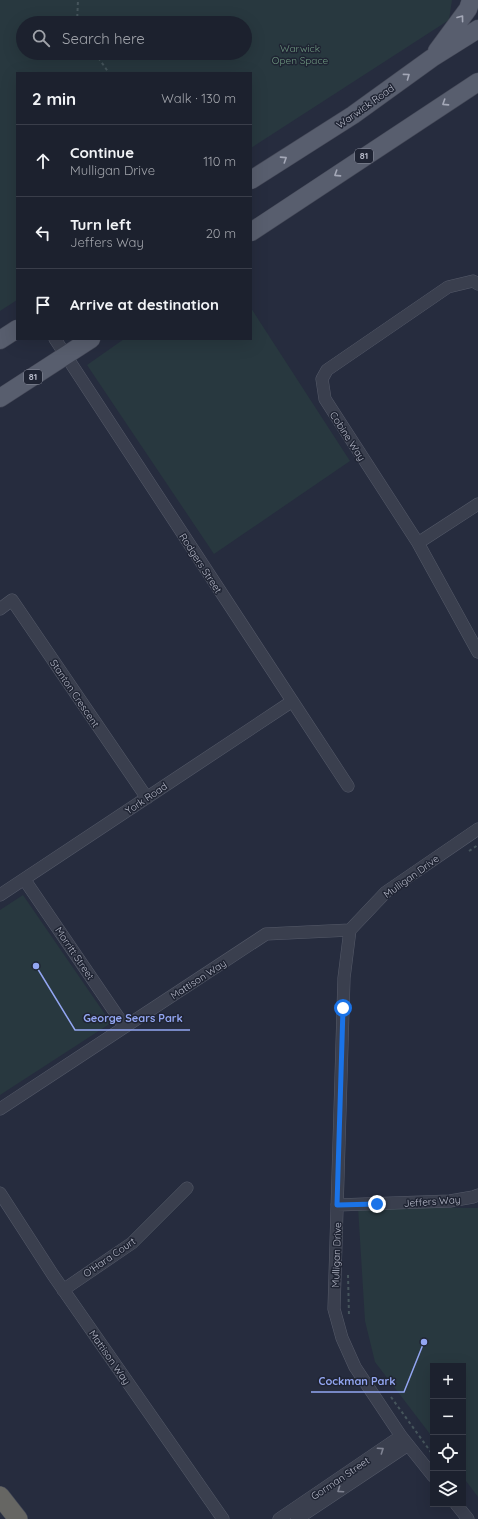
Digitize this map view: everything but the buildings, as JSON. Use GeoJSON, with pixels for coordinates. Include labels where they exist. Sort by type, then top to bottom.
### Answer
{"type":"FeatureCollection","features":[{"type":"Feature","properties":{"kind":"highway"},"geometry":{"type":"LineString","coordinates":[[0,1496],[18,1519]]}},
{"type":"Feature","properties":{"kind":"main road"},"geometry":{"type":"LineString","coordinates":[[432,58],[468,9],[471,0]]}},
{"type":"Feature","properties":{"kind":"main road","name":"Warwick Road"},"geometry":{"type":"LineString","coordinates":[[252,179],[353,115],[432,58],[478,29]]}},
{"type":"Feature","properties":{"kind":"main road","name":"81"},"geometry":{"type":"LineString","coordinates":[[252,231],[478,82]]}},
{"type":"Feature","properties":{"kind":"main road"},"geometry":{"type":"LineString","coordinates":[[0,340],[16,330]]}},
{"type":"Feature","properties":{"kind":"main road","name":"81"},"geometry":{"type":"LineString","coordinates":[[0,398],[90,340]]}},
{"type":"Feature","properties":{"kind":"street","name":"Cobine Way"},"geometry":{"type":"LineString","coordinates":[[478,284],[473,282],[456,284],[448,287],[327,370],[322,379],[325,399],[418,543],[478,652]]}},
{"type":"Feature","properties":{"kind":"street","name":"Rodgers Street"},"geometry":{"type":"LineString","coordinates":[[56,340],[291,702],[348,786]]}},
{"type":"Feature","properties":{"kind":"street"},"geometry":{"type":"LineString","coordinates":[[418,543],[478,504]]}},
{"type":"Feature","properties":{"kind":"street","name":"Stanton Crescent"},"geometry":{"type":"LineString","coordinates":[[0,608],[12,600],[147,798]]}},
{"type":"Feature","properties":{"kind":"street","name":"York Road"},"geometry":{"type":"LineString","coordinates":[[0,895],[291,702]]}},
{"type":"Feature","properties":{"kind":"street","name":"Mulligan Drive"},"geometry":{"type":"LineString","coordinates":[[430,1472],[404,1441],[354,1367],[342,1338],[334,1309],[344,978],[350,930],[386,892],[478,829]]}},
{"type":"Feature","properties":{"kind":"street","name":"Morritt Street"},"geometry":{"type":"LineString","coordinates":[[24,879],[125,1027]]}},
{"type":"Feature","properties":{"kind":"street","name":"Mattison Way"},"geometry":{"type":"LineString","coordinates":[[0,1109],[266,934],[350,930]]}},
{"type":"Feature","properties":{"kind":"street","name":"O'Hara Court"},"geometry":{"type":"LineString","coordinates":[[63,1290],[132,1243],[187,1188]]}},
{"type":"Feature","properties":{"kind":"street","name":"Mattison Way"},"geometry":{"type":"LineString","coordinates":[[0,1193],[63,1290],[223,1519]]}},
{"type":"Feature","properties":{"kind":"street","name":"Jeffers Way"},"geometry":{"type":"LineString","coordinates":[[337,1205],[450,1201],[473,1198],[478,1195]]}},
{"type":"Feature","properties":{"kind":"street","name":"Gorman Street"},"geometry":{"type":"LineString","coordinates":[[279,1519],[404,1441]]}},
{"type":"Feature","properties":{"kind":"street","name":"Gorman Street"},"geometry":{"type":"LineString","coordinates":[[297,1519],[404,1441]]}},
{"type":"Feature","properties":{"kind":"street"},"geometry":{"type":"LineString","coordinates":[[458,1507],[468,1519]]}},
{"type":"Feature","properties":{"kind":"path"},"geometry":{"type":"LineString","coordinates":[[77,16],[78,0]]}},
{"type":"Feature","properties":{"kind":"path"},"geometry":{"type":"LineString","coordinates":[[100,60],[108,72]]}},
{"type":"Feature","properties":{"kind":"path"},"geometry":{"type":"LineString","coordinates":[[465,853],[478,845]]}},
{"type":"Feature","properties":{"kind":"path"},"geometry":{"type":"LineString","coordinates":[[348,1272],[348,1309],[351,1322]]}},
{"type":"Feature","properties":{"kind":"path"},"geometry":{"type":"LineString","coordinates":[[388,1393],[430,1450]]}},
{"type":"Feature","properties":{"kind":"green space","name":"Warwick Open Space"},"geometry":{"type":"Polygon","coordinates":[[[0,0],[452,0],[449,20],[252,147],[252,72],[16,72],[16,301],[0,311],[0,0]]]}},
{"type":"Feature","properties":{"kind":"green space"},"geometry":{"type":"Polygon","coordinates":[[[252,310],[350,461],[214,554],[87,365],[123,340],[252,340],[252,310]]]}},
{"type":"Feature","properties":{"kind":"green space"},"geometry":{"type":"Polygon","coordinates":[[[23,895],[111,1023],[0,1095],[0,910],[23,895]]]}},
{"type":"Feature","properties":{"kind":"green space"},"geometry":{"type":"Polygon","coordinates":[[[358,1207],[478,1208],[478,1497],[466,1481],[466,1363],[430,1363],[430,1434],[375,1362],[365,1321],[358,1207]]]}},
{"type":"Feature","properties":{"kind":"place","name":"George Sears Park"},"geometry":{"type":"Point","coordinates":[36,966]}},
{"type":"Feature","properties":{"kind":"place","name":"Cockman Park"},"geometry":{"type":"Point","coordinates":[424,1342]}},
{"type":"Feature","properties":{"kind":"route"},"geometry":{"type":"LineString","coordinates":[[343,1008],[337,1205],[377,1204]]}}]}
